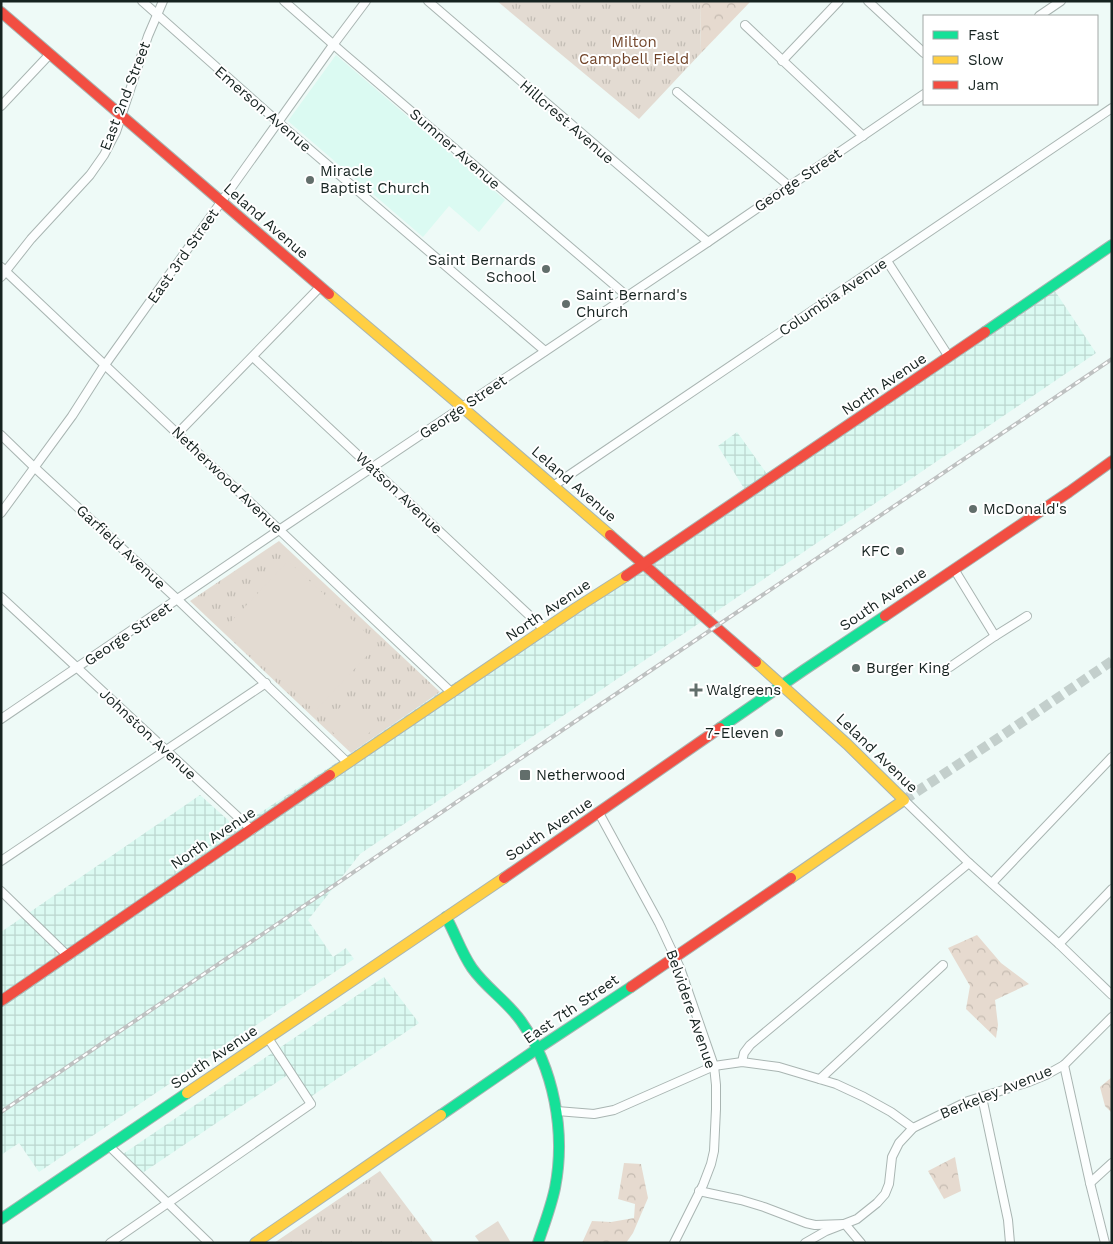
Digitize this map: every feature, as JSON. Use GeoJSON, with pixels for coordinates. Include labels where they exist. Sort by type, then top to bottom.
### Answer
{"type":"FeatureCollection","features":[{"type":"Feature","properties":{"kind":"street","name":"Emerson Avenue"},"geometry":{"type":"LineString","coordinates":[[142,1],[279,122],[545,351]]}},
{"type":"Feature","properties":{"kind":"street","name":"East 2nd Street"},"geometry":{"type":"LineString","coordinates":[[3,272],[30,239],[90,175],[110,145],[122,116],[156,15],[163,1]]}},
{"type":"Feature","properties":{"kind":"street","name":"Sumner Avenue"},"geometry":{"type":"LineString","coordinates":[[284,1],[627,296]]}},
{"type":"Feature","properties":{"kind":"street","name":"East 3rd Street"},"geometry":{"type":"LineString","coordinates":[[1,513],[72,416],[105,365],[366,1]]}},
{"type":"Feature","properties":{"kind":"street","name":"Hillcrest Avenue"},"geometry":{"type":"LineString","coordinates":[[428,1],[708,242]]}},
{"type":"Feature","properties":{"kind":"street"},"geometry":{"type":"LineString","coordinates":[[782,61],[839,1]]}},
{"type":"Feature","properties":{"kind":"street"},"geometry":{"type":"LineString","coordinates":[[868,1],[923,52]]}},
{"type":"Feature","properties":{"kind":"street"},"geometry":{"type":"LineString","coordinates":[[1040,15],[1050,4],[1061,1]]}},
{"type":"Feature","properties":{"kind":"street","name":"Leland Avenue"},"geometry":{"type":"LineString","coordinates":[[1,12],[783,685],[847,744],[969,863],[1112,994]]}},
{"type":"Feature","properties":{"kind":"street"},"geometry":{"type":"LineString","coordinates":[[745,25],[862,136]]}},
{"type":"Feature","properties":{"kind":"street"},"geometry":{"type":"LineString","coordinates":[[1,106],[50,54]]}},
{"type":"Feature","properties":{"kind":"street"},"geometry":{"type":"LineString","coordinates":[[677,92],[789,186]]}},
{"type":"Feature","properties":{"kind":"street","name":"George Street"},"geometry":{"type":"LineString","coordinates":[[1,719],[923,95]]}},
{"type":"Feature","properties":{"kind":"street","name":"Columbia Avenue"},"geometry":{"type":"LineString","coordinates":[[553,486],[1112,108]]}},
{"type":"Feature","properties":{"kind":"street","name":"North Avenue"},"geometry":{"type":"LineString","coordinates":[[1,1001],[452,692],[644,564],[1112,245]]}},
{"type":"Feature","properties":{"kind":"street"},"geometry":{"type":"LineString","coordinates":[[887,260],[949,357]]}},
{"type":"Feature","properties":{"kind":"street","name":"Netherwood Avenue"},"geometry":{"type":"LineString","coordinates":[[3,272],[178,433],[452,692]]}},
{"type":"Feature","properties":{"kind":"street"},"geometry":{"type":"LineString","coordinates":[[178,433],[320,287]]}},
{"type":"Feature","properties":{"kind":"street","name":"Watson Avenue"},"geometry":{"type":"LineString","coordinates":[[253,357],[546,630]]}},
{"type":"Feature","properties":{"kind":"street","name":"Garfield Avenue"},"geometry":{"type":"LineString","coordinates":[[1,435],[178,600],[348,763]]}},
{"type":"Feature","properties":{"kind":"street","name":"South Avenue"},"geometry":{"type":"LineString","coordinates":[[1,1219],[599,813],[1112,461]]}},
{"type":"Feature","properties":{"kind":"street"},"geometry":{"type":"LineString","coordinates":[[954,569],[995,636]]}},
{"type":"Feature","properties":{"kind":"street","name":"Johnston Avenue"},"geometry":{"type":"LineString","coordinates":[[1,596],[252,830]]}},
{"type":"Feature","properties":{"kind":"street"},"geometry":{"type":"LineString","coordinates":[[950,667],[1027,616]]}},
{"type":"Feature","properties":{"kind":"street"},"geometry":{"type":"LineString","coordinates":[[1,861],[266,684]]}},
{"type":"Feature","properties":{"kind":"street"},"geometry":{"type":"LineString","coordinates":[[992,883],[1112,757]]}},
{"type":"Feature","properties":{"kind":"street","name":"East 7th Street"},"geometry":{"type":"LineString","coordinates":[[255,1243],[904,800]]}},
{"type":"Feature","properties":{"kind":"street","name":"Belvidere Avenue"},"geometry":{"type":"LineString","coordinates":[[599,813],[660,923],[680,968],[714,1066],[716,1085],[714,1151],[700,1191],[674,1243]]}},
{"type":"Feature","properties":{"kind":"street"},"geometry":{"type":"LineString","coordinates":[[742,1062],[744,1053],[750,1045],[969,863]]}},
{"type":"Feature","properties":{"kind":"street"},"geometry":{"type":"LineString","coordinates":[[1059,944],[1112,889]]}},
{"type":"Feature","properties":{"kind":"street"},"geometry":{"type":"LineString","coordinates":[[1,891],[68,956]]}},
{"type":"Feature","properties":{"kind":"street"},"geometry":{"type":"LineString","coordinates":[[446,917],[473,969],[514,1010],[537,1049],[549,1076],[556,1111],[559,1158],[551,1203],[538,1243]]}},
{"type":"Feature","properties":{"kind":"street"},"geometry":{"type":"LineString","coordinates":[[820,1079],[942,965]]}},
{"type":"Feature","properties":{"kind":"street","name":"Berkeley Avenue"},"geometry":{"type":"LineString","coordinates":[[804,1243],[826,1231],[857,1219],[885,1194],[889,1184],[892,1157],[899,1143],[913,1128],[968,1101],[1029,1082],[1064,1065],[1112,1017]]}},
{"type":"Feature","properties":{"kind":"street"},"geometry":{"type":"LineString","coordinates":[[110,1243],[311,1104],[268,1038]]}},
{"type":"Feature","properties":{"kind":"street"},"geometry":{"type":"LineString","coordinates":[[556,1111],[594,1114],[614,1110],[714,1066],[742,1062],[779,1067],[836,1084],[891,1112],[913,1128]]}},
{"type":"Feature","properties":{"kind":"street"},"geometry":{"type":"LineString","coordinates":[[1064,1065],[1105,1243]]}},
{"type":"Feature","properties":{"kind":"street"},"geometry":{"type":"LineString","coordinates":[[982,1097],[1008,1220],[1010,1243]]}},
{"type":"Feature","properties":{"kind":"street"},"geometry":{"type":"LineString","coordinates":[[109,1146],[209,1243]]}},
{"type":"Feature","properties":{"kind":"street"},"geometry":{"type":"LineString","coordinates":[[1090,1183],[1112,1163]]}},
{"type":"Feature","properties":{"kind":"street"},"geometry":{"type":"LineString","coordinates":[[700,1191],[749,1202],[815,1226],[846,1224],[861,1243]]}},
{"type":"Feature","properties":{"kind":"shaded area"},"geometry":{"type":"Polygon","coordinates":[[[336,55],[505,200],[479,232],[449,206],[423,237],[288,121],[336,55]]]}},
{"type":"Feature","properties":{"kind":"shaded area"},"geometry":{"type":"Polygon","coordinates":[[[1055,291],[1096,353],[360,854],[308,920],[333,957],[346,948],[354,959],[39,1172],[19,1143],[1,1155],[1,932],[200,795],[237,828],[440,692],[748,495],[718,446],[737,432],[772,481],[1055,291]]]}},
{"type":"Feature","properties":{"kind":"shaded area"},"geometry":{"type":"Polygon","coordinates":[[[384,977],[419,1023],[306,1100],[289,1074],[138,1176],[117,1158],[384,977]]]}},
{"type":"Feature","properties":{"kind":"green space","name":"Milton Campbell Field"},"geometry":{"type":"Polygon","coordinates":[[[497,1],[700,1],[701,53],[639,119],[497,1]]]}},
{"type":"Feature","properties":{"kind":"green space"},"geometry":{"type":"Polygon","coordinates":[[[700,1],[751,1],[701,53],[700,1]]]}},
{"type":"Feature","properties":{"kind":"green space"},"geometry":{"type":"Polygon","coordinates":[[[279,541],[440,692],[351,753],[190,601],[279,541]]]}},
{"type":"Feature","properties":{"kind":"green space"},"geometry":{"type":"Polygon","coordinates":[[[288,561],[378,644],[315,711],[225,628],[288,561]]]}},
{"type":"Feature","properties":{"kind":"green space"},"geometry":{"type":"Polygon","coordinates":[[[347,700],[375,727],[352,750],[324,724],[347,700]]]}},
{"type":"Feature","properties":{"kind":"green space"},"geometry":{"type":"Polygon","coordinates":[[[977,935],[1001,963],[1029,984],[995,1000],[998,1025],[996,1038],[966,1009],[970,986],[948,948],[977,935]]]}},
{"type":"Feature","properties":{"kind":"green space"},"geometry":{"type":"Polygon","coordinates":[[[1112,1077],[1111,1112],[1105,1106],[1100,1087],[1112,1077]]]}},
{"type":"Feature","properties":{"kind":"green space"},"geometry":{"type":"Polygon","coordinates":[[[955,1157],[961,1191],[944,1199],[928,1171],[955,1157]]]}},
{"type":"Feature","properties":{"kind":"green space"},"geometry":{"type":"Polygon","coordinates":[[[624,1163],[641,1164],[648,1198],[633,1233],[626,1243],[582,1243],[592,1221],[611,1222],[634,1218],[635,1204],[618,1199],[624,1163]]]}},
{"type":"Feature","properties":{"kind":"green space"},"geometry":{"type":"Polygon","coordinates":[[[380,1171],[434,1243],[274,1243],[380,1171]]]}},
{"type":"Feature","properties":{"kind":"green space"},"geometry":{"type":"Polygon","coordinates":[[[498,1221],[511,1243],[480,1243],[475,1236],[498,1221]]]}},
{"type":"Feature","properties":{"kind":"tunnel"},"geometry":{"type":"LineString","coordinates":[[904,800],[1112,661]]}},
{"type":"Feature","properties":{"kind":"railway"},"geometry":{"type":"LineString","coordinates":[[1,1112],[1112,359]]}},
{"type":"Feature","properties":{"kind":"traffic: fast"},"geometry":{"type":"LineString","coordinates":[[985,332],[1112,245]]}},
{"type":"Feature","properties":{"kind":"traffic: fast"},"geometry":{"type":"LineString","coordinates":[[720,728],[885,616]]}},
{"type":"Feature","properties":{"kind":"traffic: fast"},"geometry":{"type":"LineString","coordinates":[[446,917],[472,968],[521,1021],[542,1059],[549,1080],[558,1123],[558,1167],[555,1188],[538,1243]]}},
{"type":"Feature","properties":{"kind":"traffic: fast"},"geometry":{"type":"LineString","coordinates":[[441,1115],[631,987]]}},
{"type":"Feature","properties":{"kind":"traffic: fast"},"geometry":{"type":"LineString","coordinates":[[1,1219],[187,1093]]}},
{"type":"Feature","properties":{"kind":"traffic: slow"},"geometry":{"type":"LineString","coordinates":[[329,294],[610,535]]}},
{"type":"Feature","properties":{"kind":"traffic: slow"},"geometry":{"type":"LineString","coordinates":[[330,775],[626,576]]}},
{"type":"Feature","properties":{"kind":"traffic: slow"},"geometry":{"type":"LineString","coordinates":[[756,662],[847,744],[904,800],[791,878]]}},
{"type":"Feature","properties":{"kind":"traffic: slow"},"geometry":{"type":"LineString","coordinates":[[187,1093],[504,878]]}},
{"type":"Feature","properties":{"kind":"traffic: slow"},"geometry":{"type":"LineString","coordinates":[[255,1243],[441,1115]]}},
{"type":"Feature","properties":{"kind":"traffic: jam"},"geometry":{"type":"LineString","coordinates":[[1,12],[329,294]]}},
{"type":"Feature","properties":{"kind":"traffic: jam"},"geometry":{"type":"LineString","coordinates":[[626,576],[985,332]]}},
{"type":"Feature","properties":{"kind":"traffic: jam"},"geometry":{"type":"LineString","coordinates":[[885,616],[1112,461]]}},
{"type":"Feature","properties":{"kind":"traffic: jam"},"geometry":{"type":"LineString","coordinates":[[610,535],[756,662]]}},
{"type":"Feature","properties":{"kind":"traffic: jam"},"geometry":{"type":"LineString","coordinates":[[504,878],[720,728]]}},
{"type":"Feature","properties":{"kind":"traffic: jam"},"geometry":{"type":"LineString","coordinates":[[1,1001],[330,775]]}},
{"type":"Feature","properties":{"kind":"traffic: jam"},"geometry":{"type":"LineString","coordinates":[[631,987],[791,878]]}},
{"type":"Feature","properties":{"kind":"place","name":"Miracle Baptist Church"},"geometry":{"type":"Point","coordinates":[310,180]}},
{"type":"Feature","properties":{"kind":"place","name":"Saint Bernards School"},"geometry":{"type":"Point","coordinates":[546,269]}},
{"type":"Feature","properties":{"kind":"place","name":"Saint Bernard's Church"},"geometry":{"type":"Point","coordinates":[566,304]}},
{"type":"Feature","properties":{"kind":"place","name":"McDonald's"},"geometry":{"type":"Point","coordinates":[973,509]}},
{"type":"Feature","properties":{"kind":"place","name":"KFC"},"geometry":{"type":"Point","coordinates":[900,551]}},
{"type":"Feature","properties":{"kind":"place","name":"Burger King"},"geometry":{"type":"Point","coordinates":[856,668]}},
{"type":"Feature","properties":{"kind":"place","name":"Walgreens"},"geometry":{"type":"Point","coordinates":[696,690]}},
{"type":"Feature","properties":{"kind":"place","name":"7-Eleven"},"geometry":{"type":"Point","coordinates":[779,733]}},
{"type":"Feature","properties":{"kind":"place","name":"Netherwood"},"geometry":{"type":"Point","coordinates":[525,775]}}]}
